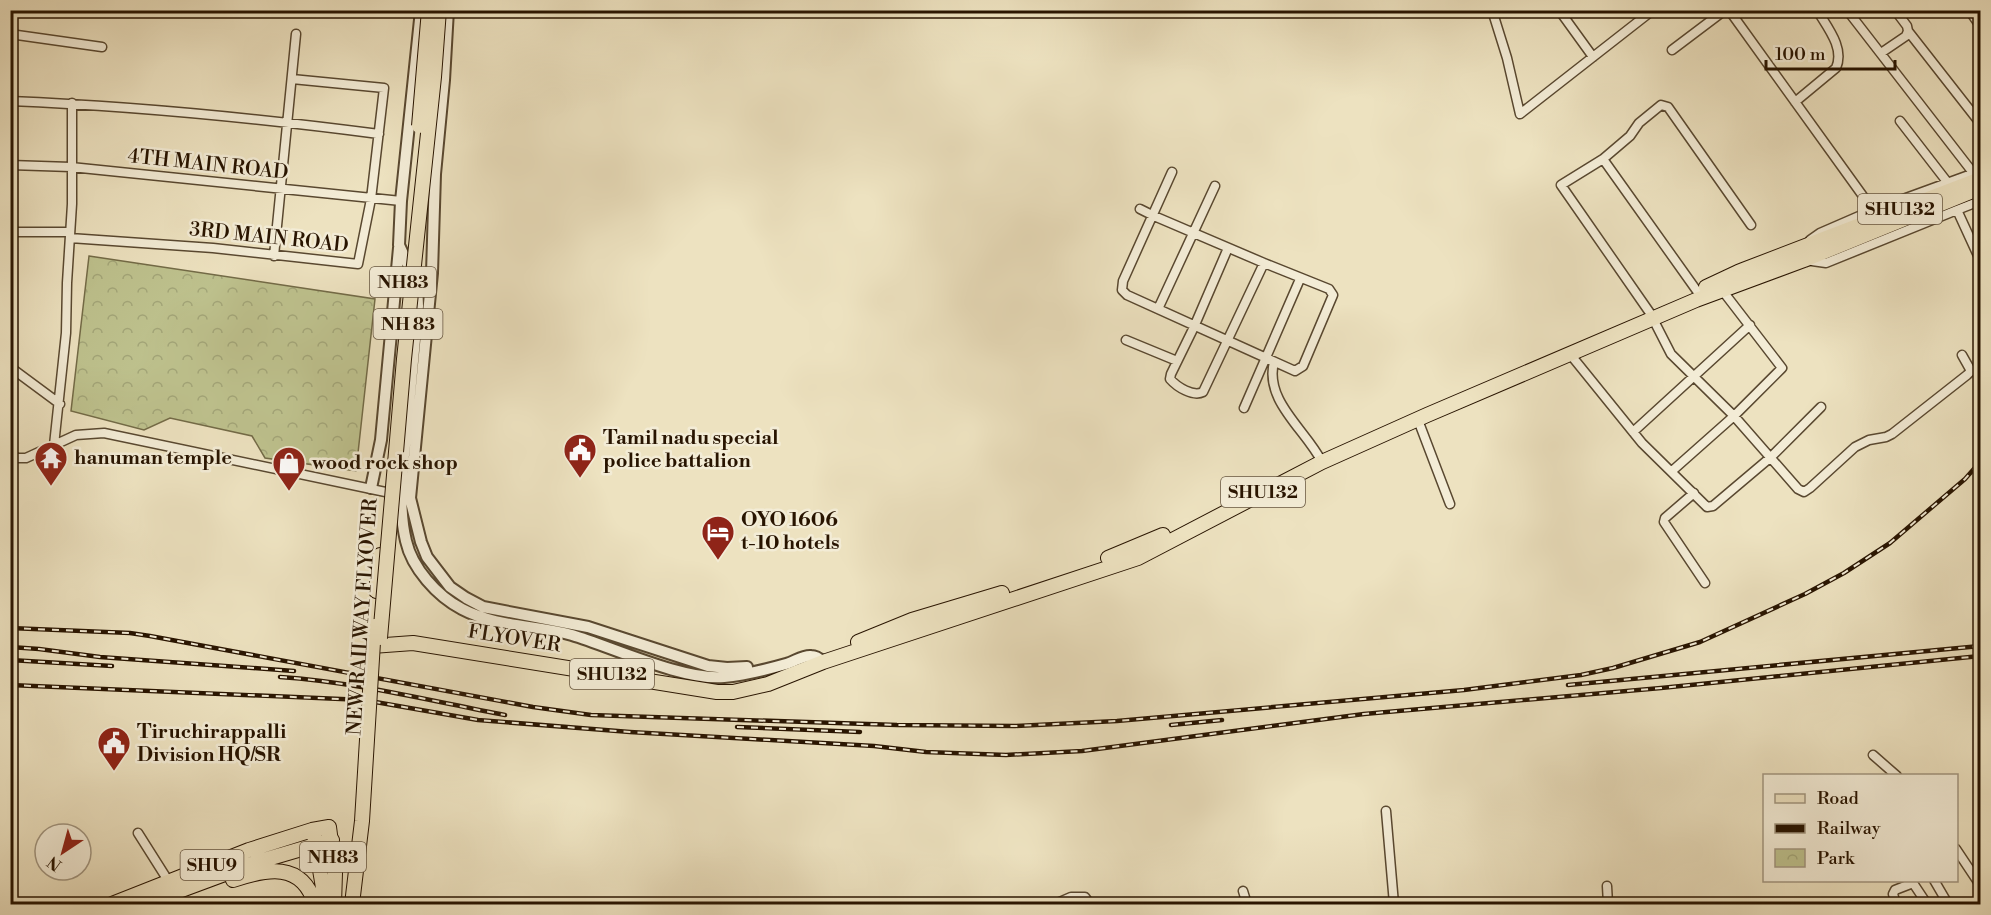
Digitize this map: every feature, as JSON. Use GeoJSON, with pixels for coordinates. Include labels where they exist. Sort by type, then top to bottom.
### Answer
{"type":"FeatureCollection","features":[{"type":"Feature","properties":{"kind":"main road","name":"NEW RAILWAY FLYOVER"},"geometry":{"type":"LineString","coordinates":[[359,904],[368,814],[376,642],[376,591],[429,10]]}},
{"type":"Feature","properties":{"kind":"main road","name":"NEW RAILWAY FLYOVER"},"geometry":{"type":"LineString","coordinates":[[352,904],[362,821],[376,642],[439,10]]}},
{"type":"Feature","properties":{"kind":"main road","name":"SHU132"},"geometry":{"type":"LineString","coordinates":[[811,662],[1137,558],[1321,460],[1570,354],[1651,316],[1722,290],[1739,278],[1804,254],[1978,174]]}},
{"type":"Feature","properties":{"kind":"main road","name":"SHU132"},"geometry":{"type":"LineString","coordinates":[[1822,246],[1980,188]]}},
{"type":"Feature","properties":{"kind":"main road"},"geometry":{"type":"LineString","coordinates":[[1321,460],[1479,386],[1651,316],[1696,291],[1739,278]]}},
{"type":"Feature","properties":{"kind":"main road","name":"FLYOVER"},"geometry":{"type":"LineString","coordinates":[[376,642],[413,638],[717,685],[750,683],[811,662]]}},
{"type":"Feature","properties":{"kind":"main road","name":"NH83"},"geometry":{"type":"LineString","coordinates":[[314,836],[329,827],[335,873],[334,904]]}},
{"type":"Feature","properties":{"kind":"main road"},"geometry":{"type":"LineString","coordinates":[[314,836],[325,899],[328,904]]}},
{"type":"Feature","properties":{"kind":"main road","name":"SHU9"},"geometry":{"type":"LineString","coordinates":[[144,904],[175,886],[249,850],[314,836]]}},
{"type":"Feature","properties":{"kind":"main road"},"geometry":{"type":"LineString","coordinates":[[175,886],[195,893],[255,873],[273,870],[298,880],[306,887],[315,904]]}},
{"type":"Feature","properties":{"kind":"main road","name":"SHU9"},"geometry":{"type":"LineString","coordinates":[[112,904],[175,886]]}},
{"type":"Feature","properties":{"kind":"street"},"geometry":{"type":"LineString","coordinates":[[371,488],[381,440],[400,243],[401,201],[421,10]]}},
{"type":"Feature","properties":{"kind":"street"},"geometry":{"type":"LineString","coordinates":[[405,496],[432,273],[435,174],[448,10]]}},
{"type":"Feature","properties":{"kind":"street"},"geometry":{"type":"LineString","coordinates":[[1492,10],[1507,58],[1520,114],[1653,10]]}},
{"type":"Feature","properties":{"kind":"street"},"geometry":{"type":"LineString","coordinates":[[1559,10],[1593,57]]}},
{"type":"Feature","properties":{"kind":"street"},"geometry":{"type":"LineString","coordinates":[[1672,50],[1727,10],[1873,210]]}},
{"type":"Feature","properties":{"kind":"street"},"geometry":{"type":"LineString","coordinates":[[1795,102],[1836,68],[1839,61],[1837,44],[1817,10]]}},
{"type":"Feature","properties":{"kind":"street"},"geometry":{"type":"LineString","coordinates":[[1847,10],[1978,174],[1873,210],[1820,233],[1804,254],[1826,263],[1980,201]]}},
{"type":"Feature","properties":{"kind":"street"},"geometry":{"type":"LineString","coordinates":[[1895,10],[1908,31],[1980,123]]}},
{"type":"Feature","properties":{"kind":"street"},"geometry":{"type":"LineString","coordinates":[[1970,10],[1980,26]]}},
{"type":"Feature","properties":{"kind":"street"},"geometry":{"type":"LineString","coordinates":[[1881,53],[1906,36],[1908,31]]}},
{"type":"Feature","properties":{"kind":"street"},"geometry":{"type":"LineString","coordinates":[[10,34],[102,47]]}},
{"type":"Feature","properties":{"kind":"street"},"geometry":{"type":"LineString","coordinates":[[274,256],[296,34]]}},
{"type":"Feature","properties":{"kind":"street","name":"3RD MAIN ROAD"},"geometry":{"type":"LineString","coordinates":[[10,232],[213,248],[358,264],[371,199],[384,88],[292,79]]}},
{"type":"Feature","properties":{"kind":"street"},"geometry":{"type":"LineString","coordinates":[[10,100],[72,103],[288,122],[379,134]]}},
{"type":"Feature","properties":{"kind":"street"},"geometry":{"type":"LineString","coordinates":[[54,445],[66,333],[72,204],[72,103]]}},
{"type":"Feature","properties":{"kind":"street"},"geometry":{"type":"LineString","coordinates":[[1751,225],[1668,107],[1661,105],[1639,123],[1630,136],[1603,159],[1561,185],[1651,316],[1671,354],[1734,416],[1798,489],[1804,492],[1861,443],[1892,434],[1967,375],[1971,371],[1962,355]]}},
{"type":"Feature","properties":{"kind":"street"},"geometry":{"type":"LineString","coordinates":[[1899,121],[1948,183]]}},
{"type":"Feature","properties":{"kind":"street"},"geometry":{"type":"LineString","coordinates":[[1603,159],[1696,291]]}},
{"type":"Feature","properties":{"kind":"street","name":"4TH MAIN ROAD"},"geometry":{"type":"LineString","coordinates":[[10,165],[71,167],[401,201]]}},
{"type":"Feature","properties":{"kind":"street"},"geometry":{"type":"LineString","coordinates":[[1140,209],[1154,216],[1300,279],[1329,289],[1333,295],[1303,366],[1295,371],[1194,327],[1126,295],[1122,290],[1123,281],[1154,216],[1172,172]]}},
{"type":"Feature","properties":{"kind":"street"},"geometry":{"type":"LineString","coordinates":[[1158,309],[1215,186]]}},
{"type":"Feature","properties":{"kind":"street"},"geometry":{"type":"LineString","coordinates":[[1957,210],[1978,245],[1980,260]]}},
{"type":"Feature","properties":{"kind":"street"},"geometry":{"type":"LineString","coordinates":[[400,243],[407,244],[428,263],[432,273]]}},
{"type":"Feature","properties":{"kind":"street"},"geometry":{"type":"LineString","coordinates":[[400,243],[417,284],[418,306],[405,496],[427,557],[450,586],[483,607],[588,627],[708,666],[744,668],[796,656],[811,662]]}},
{"type":"Feature","properties":{"kind":"street"},"geometry":{"type":"LineString","coordinates":[[1228,248],[1170,379],[1198,394],[1203,392],[1264,263]]}},
{"type":"Feature","properties":{"kind":"street"},"geometry":{"type":"LineString","coordinates":[[1244,408],[1300,279]]}},
{"type":"Feature","properties":{"kind":"street"},"geometry":{"type":"LineString","coordinates":[[1672,471],[1734,416],[1782,368],[1722,290]]}},
{"type":"Feature","properties":{"kind":"street"},"geometry":{"type":"LineString","coordinates":[[1634,432],[1750,325]]}},
{"type":"Feature","properties":{"kind":"street"},"geometry":{"type":"LineString","coordinates":[[1126,340],[1177,361]]}},
{"type":"Feature","properties":{"kind":"street"},"geometry":{"type":"LineString","coordinates":[[1570,354],[1634,432],[1704,505],[1710,508],[1771,457],[1821,407]]}},
{"type":"Feature","properties":{"kind":"street"},"geometry":{"type":"LineString","coordinates":[[1275,362],[1272,373],[1277,394],[1321,460]]}},
{"type":"Feature","properties":{"kind":"street"},"geometry":{"type":"LineString","coordinates":[[10,367],[60,405]]}},
{"type":"Feature","properties":{"kind":"street"},"geometry":{"type":"LineString","coordinates":[[1418,420],[1450,504]]}},
{"type":"Feature","properties":{"kind":"street"},"geometry":{"type":"LineString","coordinates":[[10,454],[18,458],[26,458],[76,435],[104,433],[405,496]]}},
{"type":"Feature","properties":{"kind":"street"},"geometry":{"type":"LineString","coordinates":[[1694,493],[1669,514],[1664,522],[1705,583]]}},
{"type":"Feature","properties":{"kind":"street"},"geometry":{"type":"LineString","coordinates":[[1873,755],[1895,774]]}},
{"type":"Feature","properties":{"kind":"street"},"geometry":{"type":"LineString","coordinates":[[1386,811],[1394,904]]}},
{"type":"Feature","properties":{"kind":"street"},"geometry":{"type":"LineString","coordinates":[[138,833],[175,886]]}},
{"type":"Feature","properties":{"kind":"street"},"geometry":{"type":"LineString","coordinates":[[1958,852],[1980,885]]}},
{"type":"Feature","properties":{"kind":"street"},"geometry":{"type":"LineString","coordinates":[[1896,904],[1893,894],[1895,890],[1912,882],[1927,904]]}},
{"type":"Feature","properties":{"kind":"street"},"geometry":{"type":"LineString","coordinates":[[1935,882],[1948,904]]}},
{"type":"Feature","properties":{"kind":"street"},"geometry":{"type":"LineString","coordinates":[[1607,886],[1608,904]]}},
{"type":"Feature","properties":{"kind":"street"},"geometry":{"type":"LineString","coordinates":[[1243,891],[1247,904]]}},
{"type":"Feature","properties":{"kind":"street"},"geometry":{"type":"LineString","coordinates":[[1055,904],[1078,896],[1085,897],[1090,904]]}},
{"type":"Feature","properties":{"kind":"green space"},"geometry":{"type":"Polygon","coordinates":[[[89,256],[375,299],[356,471],[265,458],[252,436],[170,418],[144,430],[71,411],[89,256]]]}},
{"type":"Feature","properties":{"kind":"railway"},"geometry":{"type":"LineString","coordinates":[[10,628],[130,633],[533,707],[591,715],[897,725],[1015,726],[1117,721],[1464,690],[1581,675],[1613,668],[1700,642],[1805,594],[1844,573],[1890,543],[1965,479],[1980,462]]}},
{"type":"Feature","properties":{"kind":"railway"},"geometry":{"type":"LineString","coordinates":[[1568,685],[1980,646]]}},
{"type":"Feature","properties":{"kind":"railway"},"geometry":{"type":"LineString","coordinates":[[10,647],[100,657],[294,671]]}},
{"type":"Feature","properties":{"kind":"railway"},"geometry":{"type":"LineString","coordinates":[[10,685],[364,700],[478,720],[630,732],[874,746],[926,752],[1006,755],[1082,751],[1364,714],[1661,688],[1980,656]]}},
{"type":"Feature","properties":{"kind":"railway"},"geometry":{"type":"LineString","coordinates":[[10,660],[112,666]]}},
{"type":"Feature","properties":{"kind":"railway"},"geometry":{"type":"LineString","coordinates":[[280,677],[365,688],[505,715]]}},
{"type":"Feature","properties":{"kind":"railway"},"geometry":{"type":"LineString","coordinates":[[1171,725],[1222,720]]}},
{"type":"Feature","properties":{"kind":"railway"},"geometry":{"type":"LineString","coordinates":[[737,727],[860,732]]}},
{"type":"Feature","properties":{"kind":"place","name":"Tamil nadu special police battalion"},"geometry":{"type":"Point","coordinates":[580,479]}},
{"type":"Feature","properties":{"kind":"place","name":"hanuman temple"},"geometry":{"type":"Point","coordinates":[51,487]}},
{"type":"Feature","properties":{"kind":"place","name":"wood rock shop"},"geometry":{"type":"Point","coordinates":[289,492]}},
{"type":"Feature","properties":{"kind":"place","name":"OYO 1606 t-10 hotels"},"geometry":{"type":"Point","coordinates":[718,561]}},
{"type":"Feature","properties":{"kind":"place","name":"Tiruchirappalli Division HQ/SR"},"geometry":{"type":"Point","coordinates":[114,772]}}]}
